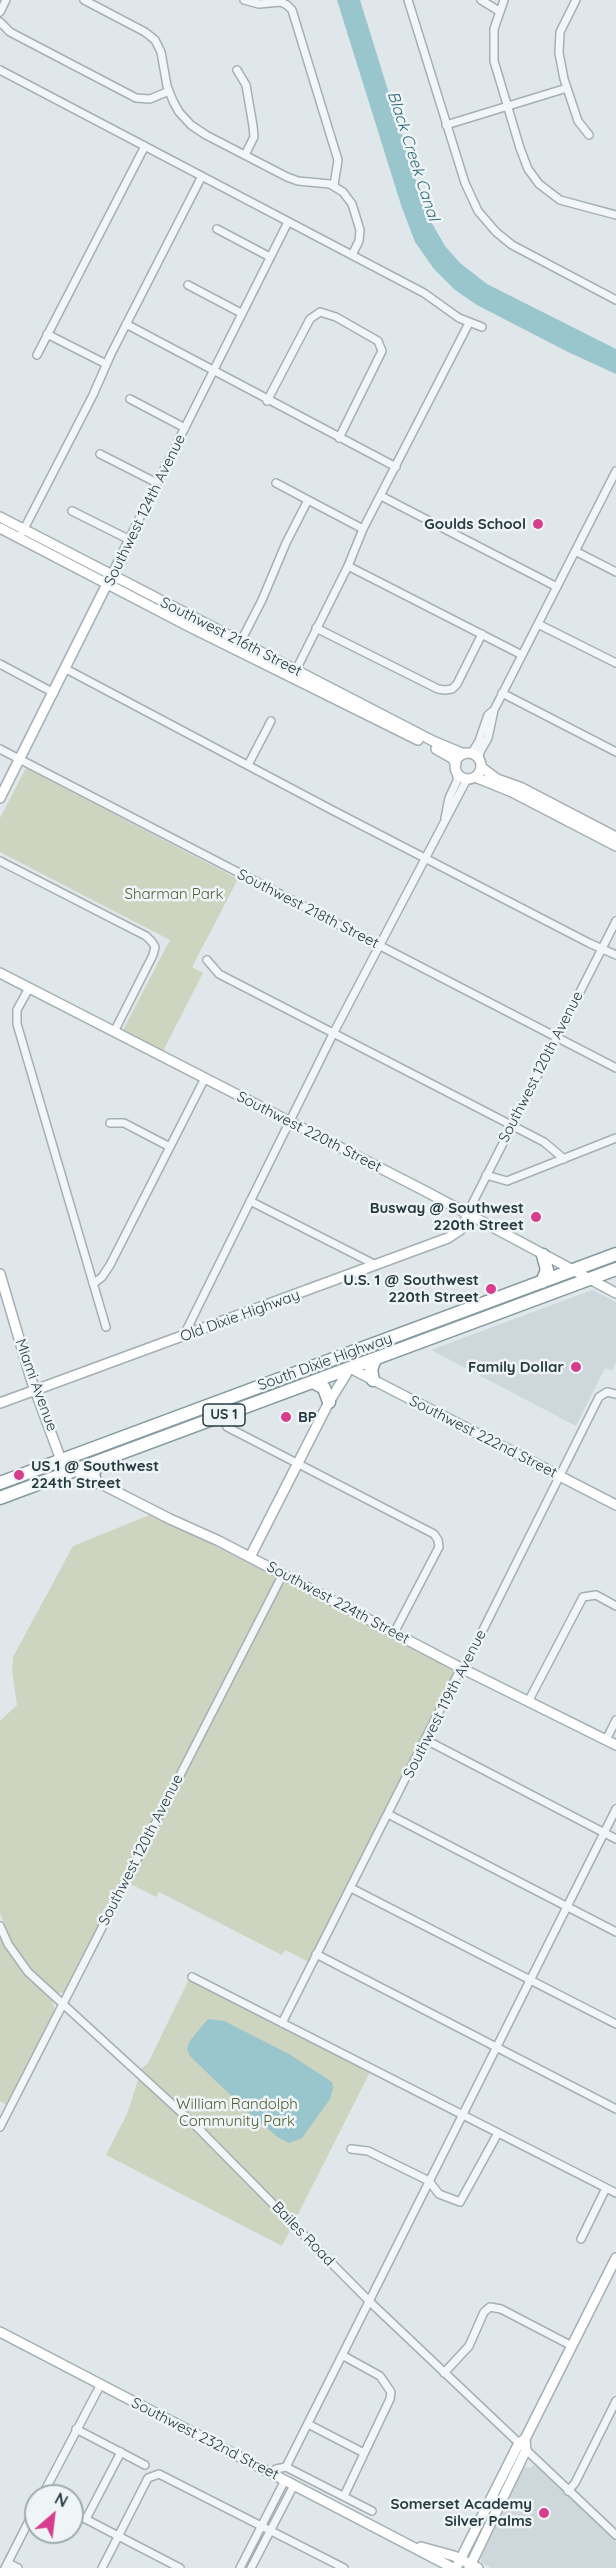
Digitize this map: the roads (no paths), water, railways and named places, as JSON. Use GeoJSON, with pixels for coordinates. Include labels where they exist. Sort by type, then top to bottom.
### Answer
{"type":"FeatureCollection","features":[{"type":"Feature","properties":{"kind":"highway","name":"South Dixie Highway"},"geometry":{"type":"LineString","coordinates":[[0,1483],[616,1254]]}},
{"type":"Feature","properties":{"kind":"highway"},"geometry":{"type":"LineString","coordinates":[[542,1282],[547,1270],[543,1255]]}},
{"type":"Feature","properties":{"kind":"highway"},"geometry":{"type":"LineString","coordinates":[[590,1279],[598,1267],[616,1260]]}},
{"type":"Feature","properties":{"kind":"highway","name":"South Dixie Highway"},"geometry":{"type":"LineString","coordinates":[[0,1498],[616,1269]]}},
{"type":"Feature","properties":{"kind":"highway"},"geometry":{"type":"LineString","coordinates":[[474,1322],[487,1311],[565,1281],[571,1277],[573,1270]]}},
{"type":"Feature","properties":{"kind":"highway"},"geometry":{"type":"LineString","coordinates":[[328,1361],[338,1362],[350,1368],[358,1356],[428,1331],[440,1320]]}},
{"type":"Feature","properties":{"kind":"highway"},"geometry":{"type":"LineString","coordinates":[[373,1380],[371,1370],[375,1359]]}},
{"type":"Feature","properties":{"kind":"highway"},"geometry":{"type":"LineString","coordinates":[[313,1382],[324,1388],[329,1402]]}},
{"type":"Feature","properties":{"kind":"highway"},"geometry":{"type":"LineString","coordinates":[[74,1470],[80,1461],[157,1432],[172,1419]]}},
{"type":"Feature","properties":{"kind":"highway"},"geometry":{"type":"LineString","coordinates":[[0,1492],[55,1471],[61,1460]]}},
{"type":"Feature","properties":{"kind":"highway"},"geometry":{"type":"LineString","coordinates":[[96,1482],[93,1474],[98,1462]]}},
{"type":"Feature","properties":{"kind":"street"},"geometry":{"type":"LineString","coordinates":[[0,12],[6,0]]}},
{"type":"Feature","properties":{"kind":"street"},"geometry":{"type":"LineString","coordinates":[[84,0],[146,32],[155,40],[161,52],[169,91],[179,112],[191,125],[293,179],[334,185],[352,204],[360,230],[359,241],[352,255]]}},
{"type":"Feature","properties":{"kind":"street"},"geometry":{"type":"LineString","coordinates":[[244,0],[260,4],[280,3],[292,10],[338,160],[334,185]]}},
{"type":"Feature","properties":{"kind":"street"},"geometry":{"type":"LineString","coordinates":[[408,0],[468,193],[488,224],[521,250],[616,300]]}},
{"type":"Feature","properties":{"kind":"street"},"geometry":{"type":"LineString","coordinates":[[481,0],[500,11]]}},
{"type":"Feature","properties":{"kind":"street"},"geometry":{"type":"LineString","coordinates":[[504,0],[493,36],[493,52],[506,106],[524,161],[539,184],[553,196],[568,203],[616,215]]}},
{"type":"Feature","properties":{"kind":"street"},"geometry":{"type":"LineString","coordinates":[[576,0],[560,37],[560,62],[578,121],[589,135]]}},
{"type":"Feature","properties":{"kind":"street"},"geometry":{"type":"LineString","coordinates":[[0,22],[10,33],[136,98],[154,98],[169,91]]}},
{"type":"Feature","properties":{"kind":"street"},"geometry":{"type":"LineString","coordinates":[[0,70],[424,293],[469,323],[482,327]]}},
{"type":"Feature","properties":{"kind":"street"},"geometry":{"type":"LineString","coordinates":[[237,70],[246,85],[253,126],[254,137],[245,155]]}},
{"type":"Feature","properties":{"kind":"street"},"geometry":{"type":"LineString","coordinates":[[446,125],[567,88]]}},
{"type":"Feature","properties":{"kind":"street"},"geometry":{"type":"LineString","coordinates":[[37,355],[145,146]]}},
{"type":"Feature","properties":{"kind":"street"},"geometry":{"type":"LineString","coordinates":[[22,534],[202,176]]}},
{"type":"Feature","properties":{"kind":"street","name":"Southwest 124th Avenue"},"geometry":{"type":"LineString","coordinates":[[0,798],[288,222]]}},
{"type":"Feature","properties":{"kind":"street"},"geometry":{"type":"LineString","coordinates":[[217,229],[270,256]]}},
{"type":"Feature","properties":{"kind":"street"},"geometry":{"type":"LineString","coordinates":[[188,285],[241,313]]}},
{"type":"Feature","properties":{"kind":"street"},"geometry":{"type":"LineString","coordinates":[[267,401],[307,323],[316,313],[325,312],[336,317],[374,338],[381,345],[382,351],[339,438]]}},
{"type":"Feature","properties":{"kind":"street"},"geometry":{"type":"LineString","coordinates":[[215,639],[226,641],[277,667],[296,670],[348,566],[363,529],[469,323]]}},
{"type":"Feature","properties":{"kind":"street"},"geometry":{"type":"LineString","coordinates":[[126,324],[267,401],[396,467]]}},
{"type":"Feature","properties":{"kind":"street"},"geometry":{"type":"LineString","coordinates":[[47,334],[106,364]]}},
{"type":"Feature","properties":{"kind":"street"},"geometry":{"type":"LineString","coordinates":[[130,399],[185,428]]}},
{"type":"Feature","properties":{"kind":"street"},"geometry":{"type":"LineString","coordinates":[[100,454],[157,483]]}},
{"type":"Feature","properties":{"kind":"street"},"geometry":{"type":"LineString","coordinates":[[445,820],[449,798],[457,781],[456,768],[474,759],[488,738],[494,710],[502,693],[575,551],[613,483],[616,471]]}},
{"type":"Feature","properties":{"kind":"street"},"geometry":{"type":"LineString","coordinates":[[276,483],[363,529]]}},
{"type":"Feature","properties":{"kind":"street"},"geometry":{"type":"LineString","coordinates":[[381,496],[557,587]]}},
{"type":"Feature","properties":{"kind":"street"},"geometry":{"type":"LineString","coordinates":[[241,641],[308,500]]}},
{"type":"Feature","properties":{"kind":"street"},"geometry":{"type":"LineString","coordinates":[[72,511],[128,539]]}},
{"type":"Feature","properties":{"kind":"street","name":"Southwest 216th Street"},"geometry":{"type":"LineString","coordinates":[[0,517],[22,534],[110,579],[241,641],[474,759],[497,779],[522,788],[616,837]]}},
{"type":"Feature","properties":{"kind":"street","name":"Southwest 216th Street"},"geometry":{"type":"LineString","coordinates":[[0,528],[22,534]]}},
{"type":"Feature","properties":{"kind":"street"},"geometry":{"type":"LineString","coordinates":[[575,551],[616,572]]}},
{"type":"Feature","properties":{"kind":"street"},"geometry":{"type":"LineString","coordinates":[[348,566],[522,655]]}},
{"type":"Feature","properties":{"kind":"street","name":"Southwest 216th Street"},"geometry":{"type":"LineString","coordinates":[[110,579],[215,639],[445,753],[456,768],[471,778]]}},
{"type":"Feature","properties":{"kind":"street"},"geometry":{"type":"LineString","coordinates":[[538,624],[616,663]]}},
{"type":"Feature","properties":{"kind":"street"},"geometry":{"type":"LineString","coordinates":[[316,628],[438,689],[446,690],[457,684],[482,634]]}},
{"type":"Feature","properties":{"kind":"street"},"geometry":{"type":"LineString","coordinates":[[0,664],[54,693]]}},
{"type":"Feature","properties":{"kind":"street"},"geometry":{"type":"LineString","coordinates":[[66,669],[616,955]]}},
{"type":"Feature","properties":{"kind":"street"},"geometry":{"type":"LineString","coordinates":[[502,693],[616,752]]}},
{"type":"Feature","properties":{"kind":"street"},"geometry":{"type":"LineString","coordinates":[[248,765],[271,722]]}},
{"type":"Feature","properties":{"kind":"street","name":"Southwest 218th Street"},"geometry":{"type":"LineString","coordinates":[[0,749],[616,1068]]}},
{"type":"Feature","properties":{"kind":"street"},"geometry":{"type":"LineString","coordinates":[[183,1337],[333,1034],[445,820],[471,778],[474,759]]}},
{"type":"Feature","properties":{"kind":"street"},"geometry":{"type":"LineString","coordinates":[[471,778],[512,792],[616,846]]}},
{"type":"Feature","properties":{"kind":"street"},"geometry":{"type":"LineString","coordinates":[[0,861],[146,936],[154,947],[153,955],[114,1032]]}},
{"type":"Feature","properties":{"kind":"street","name":"Southwest 120th Avenue"},"geometry":{"type":"LineString","coordinates":[[467,1214],[616,921]]}},
{"type":"Feature","properties":{"kind":"street"},"geometry":{"type":"LineString","coordinates":[[207,960],[219,974],[544,1142],[564,1159]]}},
{"type":"Feature","properties":{"kind":"street","name":"Southwest 220th Street"},"geometry":{"type":"LineString","coordinates":[[0,973],[616,1293]]}},
{"type":"Feature","properties":{"kind":"street"},"geometry":{"type":"LineString","coordinates":[[29,988],[17,1011],[17,1024],[106,1327]]}},
{"type":"Feature","properties":{"kind":"street"},"geometry":{"type":"LineString","coordinates":[[93,1284],[102,1278],[110,1265],[205,1078]]}},
{"type":"Feature","properties":{"kind":"street"},"geometry":{"type":"LineString","coordinates":[[110,1123],[124,1123],[170,1147]]}},
{"type":"Feature","properties":{"kind":"street"},"geometry":{"type":"LineString","coordinates":[[486,1175],[507,1181],[616,1138]]}},
{"type":"Feature","properties":{"kind":"street"},"geometry":{"type":"LineString","coordinates":[[250,1201],[376,1265]]}},
{"type":"Feature","properties":{"kind":"street","name":"Old Dixie Highway"},"geometry":{"type":"LineString","coordinates":[[0,1403],[183,1337],[457,1233],[465,1223],[467,1214]]}},
{"type":"Feature","properties":{"kind":"street","name":"Miami Avenue"},"geometry":{"type":"LineString","coordinates":[[0,1274],[35,1390],[61,1460]]}},
{"type":"Feature","properties":{"kind":"street"},"geometry":{"type":"LineString","coordinates":[[250,1557],[329,1402],[350,1368]]}},
{"type":"Feature","properties":{"kind":"street","name":"Southwest 222nd Street"},"geometry":{"type":"LineString","coordinates":[[350,1368],[616,1505]]}},
{"type":"Feature","properties":{"kind":"street","name":"Southwest 119th Avenue"},"geometry":{"type":"LineString","coordinates":[[282,2023],[461,1668],[467,1662],[599,1397],[614,1393]]}},
{"type":"Feature","properties":{"kind":"street"},"geometry":{"type":"LineString","coordinates":[[227,1427],[434,1534],[439,1547],[394,1633]]}},
{"type":"Feature","properties":{"kind":"street","name":"Southwest 224th Street"},"geometry":{"type":"LineString","coordinates":[[61,1460],[96,1482],[250,1557],[461,1668],[616,1745]]}},
{"type":"Feature","properties":{"kind":"street","name":"Southwest 120th Avenue"},"geometry":{"type":"LineString","coordinates":[[0,2127],[283,1574]]}},
{"type":"Feature","properties":{"kind":"street"},"geometry":{"type":"LineString","coordinates":[[529,1700],[578,1603],[585,1595],[592,1595],[616,1606]]}},
{"type":"Feature","properties":{"kind":"street"},"geometry":{"type":"LineString","coordinates":[[606,1740],[616,1720]]}},
{"type":"Feature","properties":{"kind":"street"},"geometry":{"type":"LineString","coordinates":[[426,1740],[616,1839]]}},
{"type":"Feature","properties":{"kind":"street"},"geometry":{"type":"LineString","coordinates":[[286,2467],[616,1809]]}},
{"type":"Feature","properties":{"kind":"street"},"geometry":{"type":"LineString","coordinates":[[388,1814],[616,1932]]}},
{"type":"Feature","properties":{"kind":"street"},"geometry":{"type":"LineString","coordinates":[[351,1888],[616,2024]]}},
{"type":"Feature","properties":{"kind":"street","name":"Bailes Road"},"geometry":{"type":"LineString","coordinates":[[0,1926],[8,1944],[28,1972],[62,2006],[195,2125],[369,2301],[523,2444],[568,2491],[616,2535]]}},
{"type":"Feature","properties":{"kind":"street"},"geometry":{"type":"LineString","coordinates":[[316,1954],[616,2109]]}},
{"type":"Feature","properties":{"kind":"street"},"geometry":{"type":"LineString","coordinates":[[192,1977],[616,2193]]}},
{"type":"Feature","properties":{"kind":"street"},"geometry":{"type":"LineString","coordinates":[[351,2149],[363,2149],[376,2154],[429,2181],[434,2190],[458,2202],[463,2199],[498,2133]]}},
{"type":"Feature","properties":{"kind":"street"},"geometry":{"type":"LineString","coordinates":[[580,2239],[606,2188]]}},
{"type":"Feature","properties":{"kind":"street"},"geometry":{"type":"LineString","coordinates":[[456,2565],[523,2444],[616,2258]]}},
{"type":"Feature","properties":{"kind":"street"},"geometry":{"type":"LineString","coordinates":[[444,2373],[469,2346],[484,2312],[490,2307],[501,2309],[572,2346]]}},
{"type":"Feature","properties":{"kind":"street","name":"Southwest 232nd Street"},"geometry":{"type":"LineString","coordinates":[[0,2332],[410,2546],[456,2565],[473,2567]]}},
{"type":"Feature","properties":{"kind":"street"},"geometry":{"type":"LineString","coordinates":[[342,2355],[381,2376],[391,2392],[390,2399],[344,2496]]}},
{"type":"Feature","properties":{"kind":"street"},"geometry":{"type":"LineString","coordinates":[[48,2484],[101,2384]]}},
{"type":"Feature","properties":{"kind":"street"},"geometry":{"type":"LineString","coordinates":[[568,2491],[575,2483],[616,2402]]}},
{"type":"Feature","properties":{"kind":"street"},"geometry":{"type":"LineString","coordinates":[[308,2424],[364,2453]]}},
{"type":"Feature","properties":{"kind":"street"},"geometry":{"type":"LineString","coordinates":[[76,2429],[145,2465]]}},
{"type":"Feature","properties":{"kind":"street"},"geometry":{"type":"LineString","coordinates":[[473,2567],[523,2444]]}},
{"type":"Feature","properties":{"kind":"street"},"geometry":{"type":"LineString","coordinates":[[121,2452],[86,2519],[180,2568]]}},
{"type":"Feature","properties":{"kind":"street"},"geometry":{"type":"LineString","coordinates":[[272,2473],[276,2469],[286,2467],[372,2511]]}},
{"type":"Feature","properties":{"kind":"street"},"geometry":{"type":"LineString","coordinates":[[102,2568],[148,2478],[154,2474],[165,2475],[335,2566],[344,2568]]}},
{"type":"Feature","properties":{"kind":"street"},"geometry":{"type":"LineString","coordinates":[[240,2568],[262,2526],[290,2482]]}},
{"type":"Feature","properties":{"kind":"street"},"geometry":{"type":"LineString","coordinates":[[250,2568],[270,2530],[290,2482]]}},
{"type":"Feature","properties":{"kind":"street"},"geometry":{"type":"LineString","coordinates":[[18,2568],[7,2565],[24,2531]]}},
{"type":"Feature","properties":{"kind":"water","name":"Black Creek Canal"},"geometry":{"type":"Polygon","coordinates":[[[337,0],[360,0],[426,213],[445,246],[460,263],[487,284],[616,349],[616,374],[477,305],[455,290],[434,269],[415,242],[401,205],[337,0]]]}},
{"type":"Feature","properties":{"kind":"water"},"geometry":{"type":"Polygon","coordinates":[[[208,2019],[224,2021],[289,2054],[332,2082],[330,2099],[302,2138],[289,2143],[279,2138],[252,2116],[190,2056],[187,2049],[189,2042],[208,2019]]]}},
{"type":"Feature","properties":{"kind":"place","name":"Goulds School"},"geometry":{"type":"Point","coordinates":[538,524]}},
{"type":"Feature","properties":{"kind":"place","name":"Busway @ Southwest 220th Street"},"geometry":{"type":"Point","coordinates":[536,1217]}},
{"type":"Feature","properties":{"kind":"place","name":"U.S. 1 @ Southwest 220th Street"},"geometry":{"type":"Point","coordinates":[491,1289]}},
{"type":"Feature","properties":{"kind":"place","name":"Family Dollar"},"geometry":{"type":"Point","coordinates":[576,1367]}},
{"type":"Feature","properties":{"kind":"place","name":"BP"},"geometry":{"type":"Point","coordinates":[286,1417]}},
{"type":"Feature","properties":{"kind":"place","name":"US 1 @ Southwest 224th Street"},"geometry":{"type":"Point","coordinates":[19,1475]}},
{"type":"Feature","properties":{"kind":"place","name":"Somerset Academy Silver Palms"},"geometry":{"type":"Point","coordinates":[544,2513]}},
{"type":"Feature","properties":{"kind":"park label","name":"Sharman Park"},"geometry":{"type":"Point","coordinates":[174,894]}},
{"type":"Feature","properties":{"kind":"park label","name":"William Randolph Community Park"},"geometry":{"type":"Point","coordinates":[237,2112]}}]}
